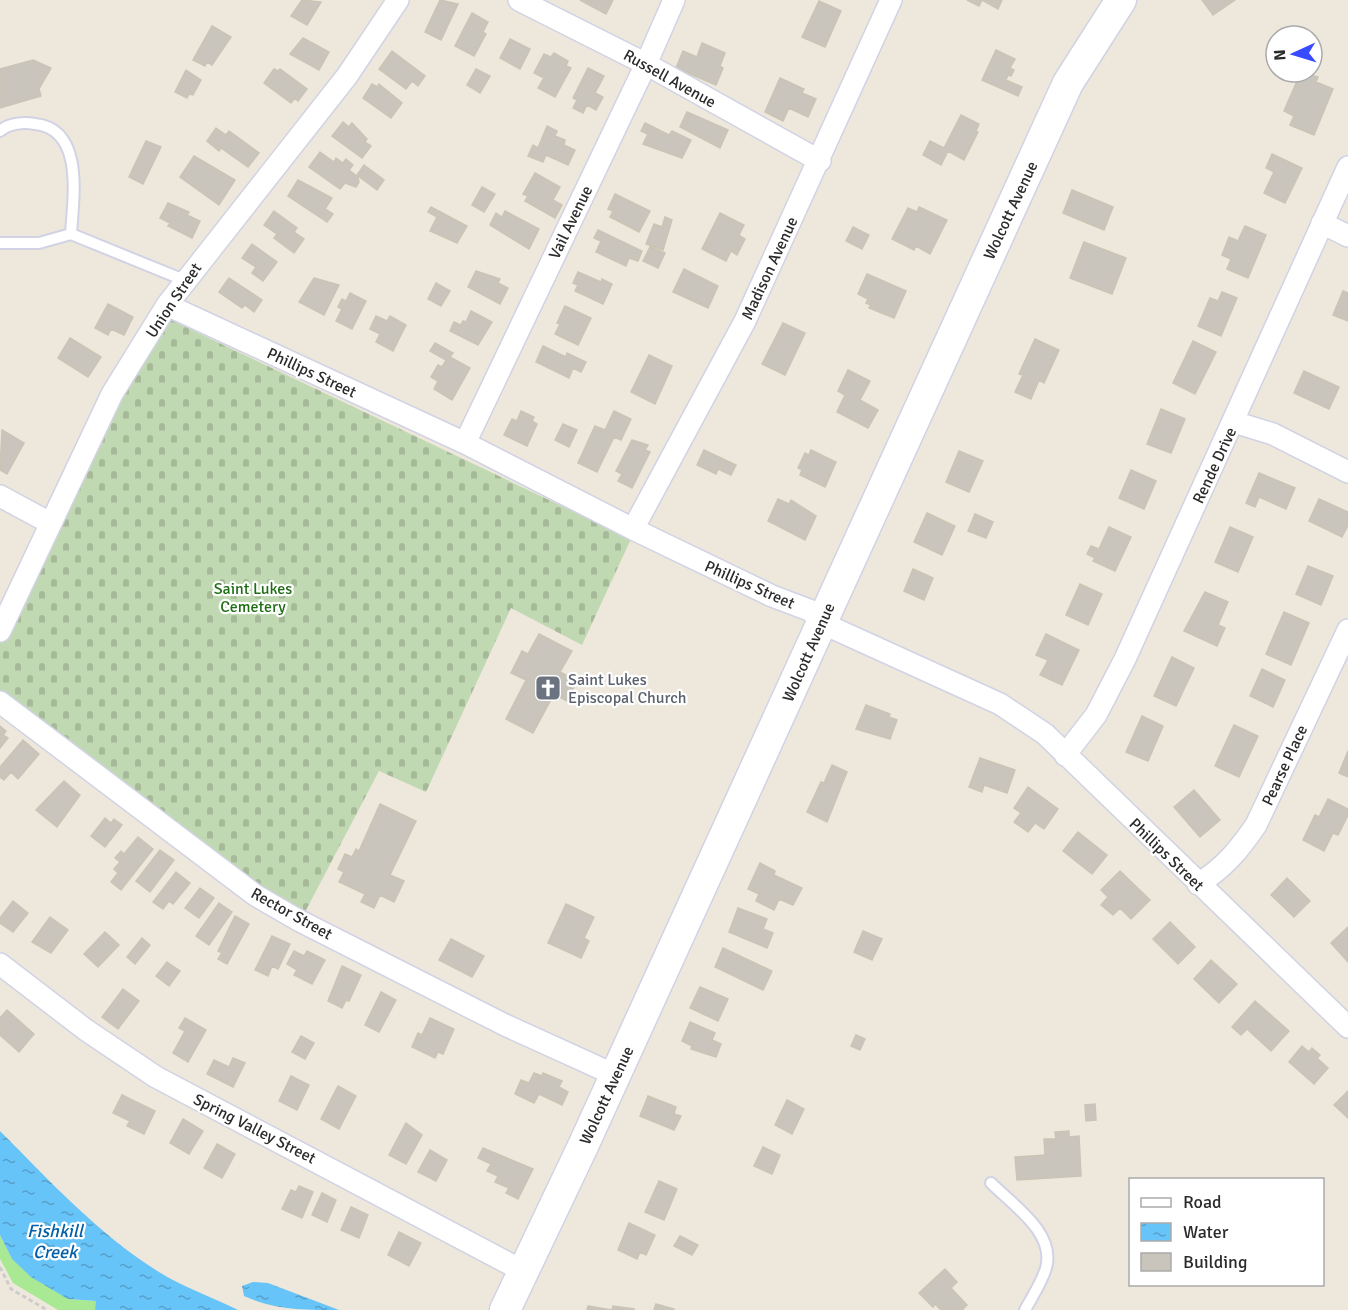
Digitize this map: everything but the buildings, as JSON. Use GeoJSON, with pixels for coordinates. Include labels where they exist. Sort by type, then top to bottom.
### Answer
{"type":"FeatureCollection","features":[{"type":"Feature","properties":{"kind":"main road","name":"Wolcott Avenue"},"geometry":{"type":"LineString","coordinates":[[505,1310],[615,1076],[1068,83],[1121,0]]}},
{"type":"Feature","properties":{"kind":"street","name":"Union Street"},"geometry":{"type":"LineString","coordinates":[[0,631],[112,394],[167,305],[184,280],[347,76],[398,0]]}},
{"type":"Feature","properties":{"kind":"street","name":"Russell Avenue"},"geometry":{"type":"LineString","coordinates":[[519,0],[646,64],[820,161]]}},
{"type":"Feature","properties":{"kind":"street","name":"Vail Avenue"},"geometry":{"type":"LineString","coordinates":[[465,443],[646,64],[674,0]]}},
{"type":"Feature","properties":{"kind":"street","name":"Madison Avenue"},"geometry":{"type":"LineString","coordinates":[[633,529],[745,321],[820,161],[891,0]]}},
{"type":"Feature","properties":{"kind":"street","name":"Rende Drive"},"geometry":{"type":"LineString","coordinates":[[1065,755],[1096,714],[1125,659],[1348,167]]}},
{"type":"Feature","properties":{"kind":"street"},"geometry":{"type":"LineString","coordinates":[[1322,223],[1348,236]]}},
{"type":"Feature","properties":{"kind":"street","name":"Phillips Street"},"geometry":{"type":"LineString","coordinates":[[167,305],[465,443],[633,529],[772,596],[809,610],[822,621],[1000,704],[1045,734],[1198,884],[1348,1026]]}},
{"type":"Feature","properties":{"kind":"street"},"geometry":{"type":"LineString","coordinates":[[1234,422],[1273,434],[1348,472]]}},
{"type":"Feature","properties":{"kind":"street"},"geometry":{"type":"LineString","coordinates":[[0,496],[50,523]]}},
{"type":"Feature","properties":{"kind":"street","name":"Pearse Place"},"geometry":{"type":"LineString","coordinates":[[1198,884],[1221,870],[1241,848],[1256,825],[1348,630]]}},
{"type":"Feature","properties":{"kind":"street","name":"Rector Street"},"geometry":{"type":"LineString","coordinates":[[0,702],[255,895],[298,920],[505,1025],[615,1076]]}},
{"type":"Feature","properties":{"kind":"street","name":"Spring Valley Street"},"geometry":{"type":"LineString","coordinates":[[0,964],[86,1030],[156,1077],[523,1271]]}},
{"type":"Feature","properties":{"kind":"lane"},"geometry":{"type":"LineString","coordinates":[[0,131],[20,123],[38,124],[52,129],[65,140],[72,167],[72,234]]}},
{"type":"Feature","properties":{"kind":"lane"},"geometry":{"type":"LineString","coordinates":[[0,243],[39,243],[72,234],[184,280]]}},
{"type":"Feature","properties":{"kind":"lane"},"geometry":{"type":"LineString","coordinates":[[991,1183],[1044,1238],[1046,1270],[1025,1310]]}},
{"type":"Feature","properties":{"kind":"path"},"geometry":{"type":"LineString","coordinates":[[0,1267],[11,1289],[47,1310]]}},
{"type":"Feature","properties":{"kind":"green space","name":"Saint Lukes Cemetery"},"geometry":{"type":"Polygon","coordinates":[[[167,318],[631,539],[582,645],[511,608],[426,792],[379,771],[304,914],[244,879],[0,701],[0,631],[50,523],[167,318]]]}},
{"type":"Feature","properties":{"kind":"green space"},"geometry":{"type":"Polygon","coordinates":[[[0,1235],[12,1259],[68,1299],[97,1301],[95,1310],[58,1310],[13,1283],[0,1259],[0,1235]]]}},
{"type":"Feature","properties":{"kind":"water","name":"Fishkill Creek"},"geometry":{"type":"Polygon","coordinates":[[[0,1131],[75,1206],[137,1257],[178,1282],[238,1310],[95,1310],[96,1301],[68,1299],[31,1277],[12,1259],[0,1235],[0,1131]]]}},
{"type":"Feature","properties":{"kind":"water"},"geometry":{"type":"Polygon","coordinates":[[[253,1282],[268,1283],[339,1310],[290,1308],[255,1301],[244,1296],[242,1286],[253,1282]]]}},
{"type":"Feature","properties":{"kind":"place","name":"Saint Lukes Episcopal Church"},"geometry":{"type":"Point","coordinates":[548,688]}}]}
